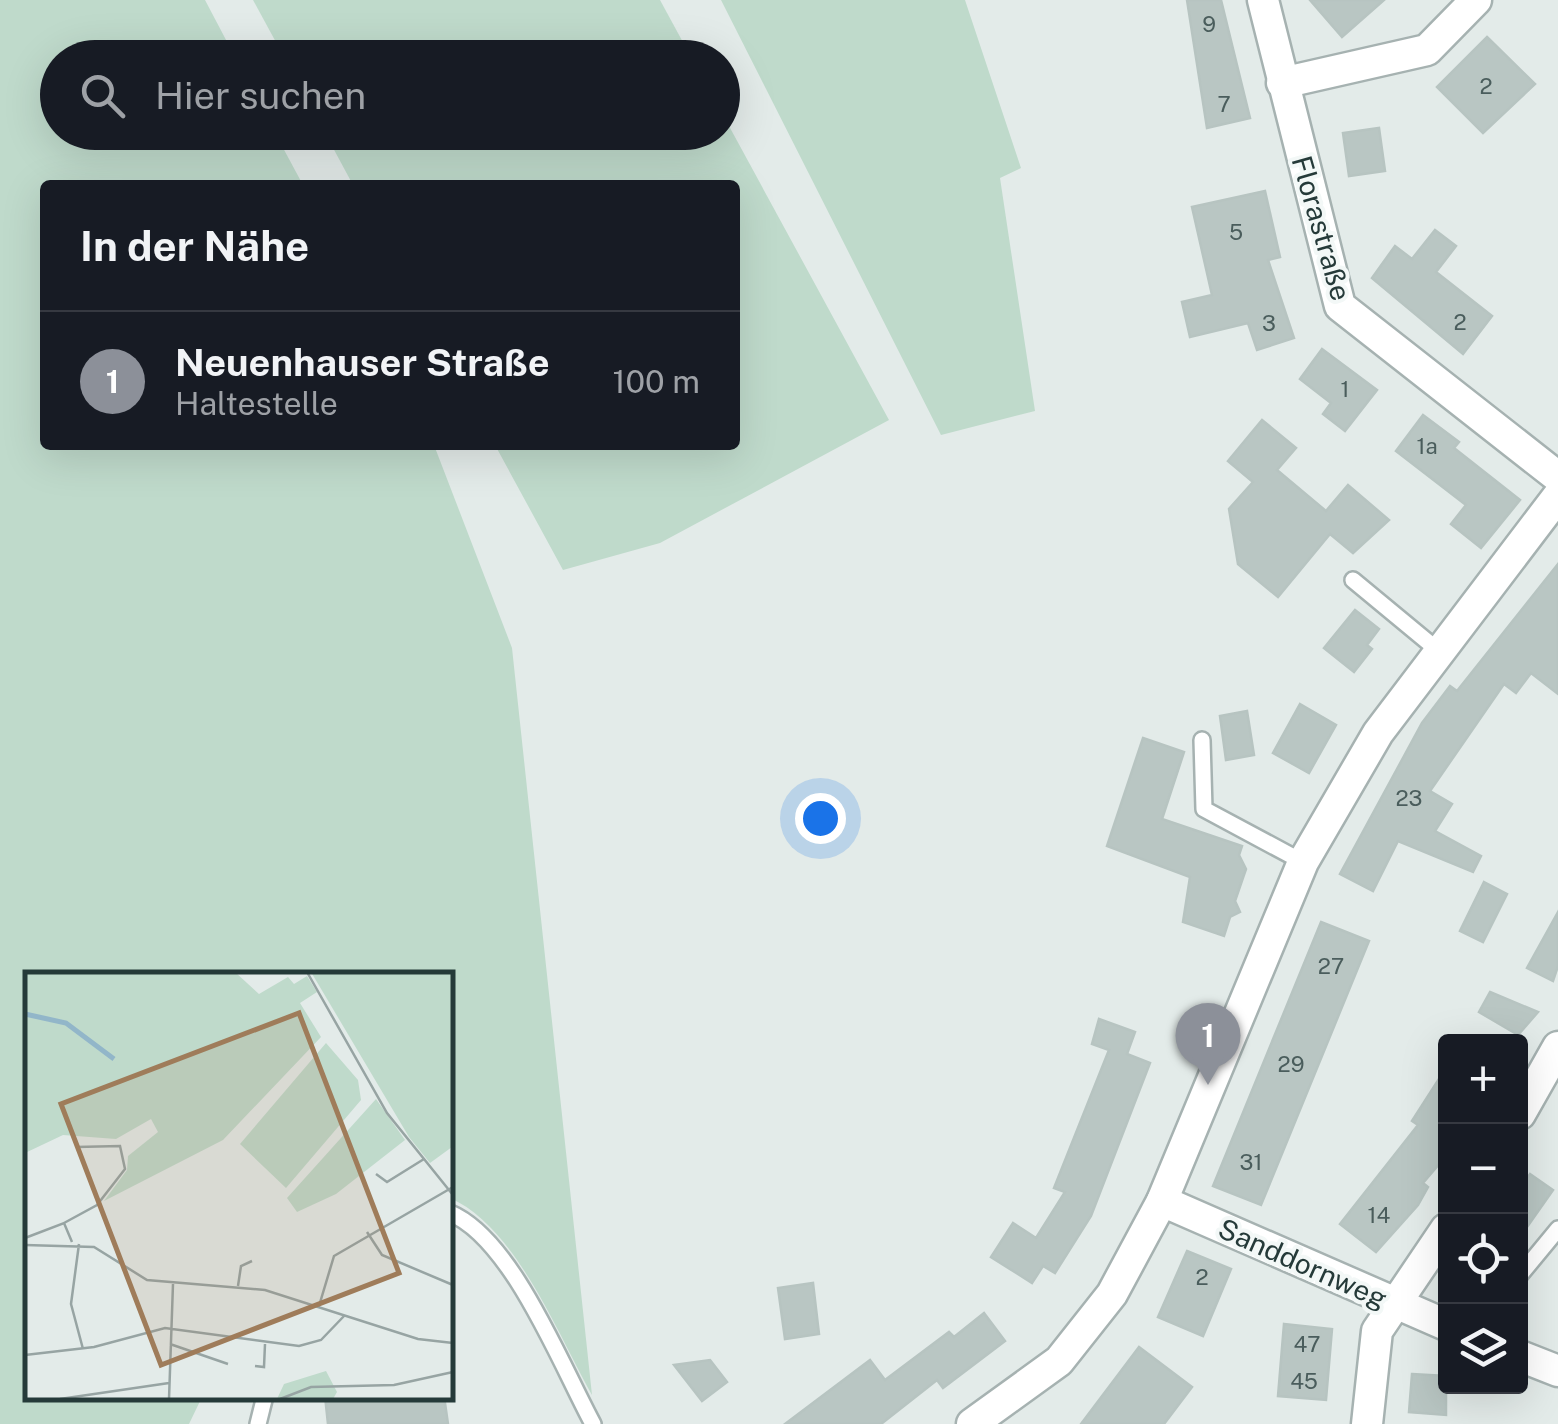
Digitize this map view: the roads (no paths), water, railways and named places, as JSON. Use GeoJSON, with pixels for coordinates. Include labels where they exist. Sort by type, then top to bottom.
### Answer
{"type":"FeatureCollection","features":[{"type":"Feature","properties":{"kind":"street","name":"Florastraße"},"geometry":{"type":"LineString","coordinates":[[1263,0],[1340,306],[1558,477]]}},
{"type":"Feature","properties":{"kind":"street"},"geometry":{"type":"LineString","coordinates":[[1282,83],[1427,50],[1476,0]]}},
{"type":"Feature","properties":{"kind":"street"},"geometry":{"type":"LineString","coordinates":[[972,1424],[1030,1385],[1088,1328],[1112,1294],[1162,1201],[1303,862],[1378,733],[1558,496]]}},
{"type":"Feature","properties":{"kind":"street"},"geometry":{"type":"LineString","coordinates":[[1528,1100],[1558,1047]]}},
{"type":"Feature","properties":{"kind":"street","name":"Sanddornweg"},"geometry":{"type":"LineString","coordinates":[[1162,1201],[1438,1322]]}},
{"type":"Feature","properties":{"kind":"street"},"geometry":{"type":"LineString","coordinates":[[1367,1424],[1377,1331],[1438,1239]]}},
{"type":"Feature","properties":{"kind":"street"},"geometry":{"type":"LineString","coordinates":[[1528,1359],[1558,1372]]}},
{"type":"Feature","properties":{"kind":"lane"},"geometry":{"type":"LineString","coordinates":[[1354,580],[1440,652]]}},
{"type":"Feature","properties":{"kind":"lane"},"geometry":{"type":"LineString","coordinates":[[1202,740],[1204,809],[1303,862]]}},
{"type":"Feature","properties":{"kind":"lane"},"geometry":{"type":"LineString","coordinates":[[452,1214],[465,1219],[505,1262],[593,1424]]}},
{"type":"Feature","properties":{"kind":"lane"},"geometry":{"type":"LineString","coordinates":[[1528,1265],[1558,1229]]}},
{"type":"Feature","properties":{"kind":"lane"},"geometry":{"type":"LineString","coordinates":[[258,1424],[265,1399]]}},
{"type":"Feature","properties":{"kind":"place","name":"Neuenhauser Straße"},"geometry":{"type":"Point","coordinates":[1208,1085]}}]}
